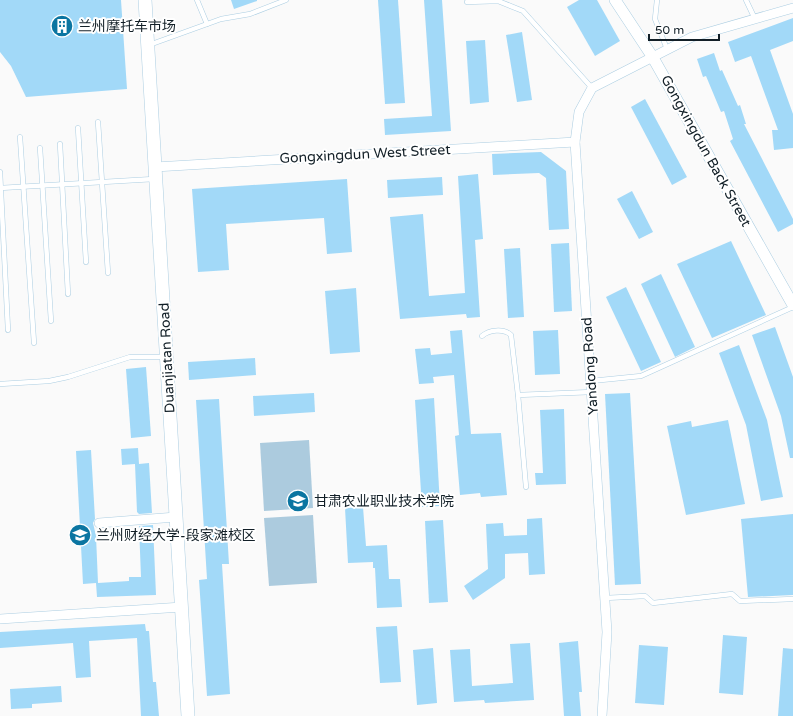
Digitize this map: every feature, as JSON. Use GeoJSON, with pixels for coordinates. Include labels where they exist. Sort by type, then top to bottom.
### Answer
{"type":"FeatureCollection","features":[{"type":"Feature","properties":{"kind":"main road","name":"Duanjiatan Road"},"geometry":{"type":"LineString","coordinates":[[145,0],[188,716]]}},
{"type":"Feature","properties":{"kind":"street","name":"Gongxingdun Back Street"},"geometry":{"type":"LineString","coordinates":[[615,0],[652,56],[793,306]]}},
{"type":"Feature","properties":{"kind":"street"},"geometry":{"type":"LineString","coordinates":[[592,88],[652,56],[692,37],[793,8]]}},
{"type":"Feature","properties":{"kind":"street","name":"Yandong Road"},"geometry":{"type":"LineString","coordinates":[[592,88],[579,112],[575,142],[607,632],[602,716]]}},
{"type":"Feature","properties":{"kind":"street","name":"Gongxingdun West Street"},"geometry":{"type":"LineString","coordinates":[[156,172],[575,142]]}},
{"type":"Feature","properties":{"kind":"street"},"geometry":{"type":"LineString","coordinates":[[99,523],[176,517]]}},
{"type":"Feature","properties":{"kind":"street"},"geometry":{"type":"LineString","coordinates":[[0,619],[182,607]]}},
{"type":"Feature","properties":{"kind":"lane"},"geometry":{"type":"LineString","coordinates":[[197,0],[207,24]]}},
{"type":"Feature","properties":{"kind":"lane"},"geometry":{"type":"LineString","coordinates":[[148,46],[221,18],[250,14],[286,0]]}},
{"type":"Feature","properties":{"kind":"lane"},"geometry":{"type":"LineString","coordinates":[[657,0],[655,20],[667,49]]}},
{"type":"Feature","properties":{"kind":"lane"},"geometry":{"type":"LineString","coordinates":[[746,0],[755,19]]}},
{"type":"Feature","properties":{"kind":"lane"},"geometry":{"type":"LineString","coordinates":[[467,2],[498,1],[523,11],[592,88]]}},
{"type":"Feature","properties":{"kind":"lane"},"geometry":{"type":"LineString","coordinates":[[98,122],[108,273]]}},
{"type":"Feature","properties":{"kind":"lane"},"geometry":{"type":"LineString","coordinates":[[78,128],[86,262]]}},
{"type":"Feature","properties":{"kind":"lane"},"geometry":{"type":"LineString","coordinates":[[20,137],[34,343]]}},
{"type":"Feature","properties":{"kind":"lane"},"geometry":{"type":"LineString","coordinates":[[60,144],[68,294]]}},
{"type":"Feature","properties":{"kind":"lane"},"geometry":{"type":"LineString","coordinates":[[40,148],[51,321]]}},
{"type":"Feature","properties":{"kind":"lane"},"geometry":{"type":"LineString","coordinates":[[0,172],[8,330]]}},
{"type":"Feature","properties":{"kind":"lane"},"geometry":{"type":"LineString","coordinates":[[0,188],[102,182],[156,172]]}},
{"type":"Feature","properties":{"kind":"lane"},"geometry":{"type":"LineString","coordinates":[[591,381],[641,376],[793,306]]}},
{"type":"Feature","properties":{"kind":"lane"},"geometry":{"type":"LineString","coordinates":[[482,336],[495,331],[506,332],[511,335],[526,487]]}},
{"type":"Feature","properties":{"kind":"lane"},"geometry":{"type":"LineString","coordinates":[[0,384],[55,379],[130,357],[167,357]]}},
{"type":"Feature","properties":{"kind":"lane"},"geometry":{"type":"LineString","coordinates":[[518,395],[592,392]]}},
{"type":"Feature","properties":{"kind":"lane"},"geometry":{"type":"LineString","coordinates":[[605,598],[645,596],[653,603],[732,594],[740,601],[793,599]]}},
{"type":"Feature","properties":{"kind":"shaded area"},"geometry":{"type":"Polygon","coordinates":[[[309,440],[313,508],[264,511],[260,443],[309,440]]]}},
{"type":"Feature","properties":{"kind":"shaded area"},"geometry":{"type":"Polygon","coordinates":[[[313,515],[317,583],[269,586],[264,518],[313,515]]]}},
{"type":"Feature","properties":{"kind":"building","name":"兰州摩托车市场"},"geometry":{"type":"Polygon","coordinates":[[[0,0],[121,0],[127,89],[26,97],[11,66],[0,52],[0,0]]]}},
{"type":"Feature","properties":{"kind":"building"},"geometry":{"type":"Polygon","coordinates":[[[231,0],[257,0],[257,1],[234,9],[231,0]]]}},
{"type":"Feature","properties":{"kind":"building"},"geometry":{"type":"Polygon","coordinates":[[[378,0],[398,0],[405,103],[385,104],[378,0]]]}},
{"type":"Feature","properties":{"kind":"building"},"geometry":{"type":"Polygon","coordinates":[[[424,0],[442,0],[451,131],[385,135],[384,119],[432,116],[424,0]]]}},
{"type":"Feature","properties":{"kind":"building"},"geometry":{"type":"Polygon","coordinates":[[[579,0],[597,0],[620,41],[595,56],[567,7],[579,0]]]}},
{"type":"Feature","properties":{"kind":"building"},"geometry":{"type":"Polygon","coordinates":[[[793,18],[793,41],[770,50],[793,114],[793,148],[774,150],[772,130],[778,130],[751,56],[735,62],[728,42],[793,18]]]}},
{"type":"Feature","properties":{"kind":"building"},"geometry":{"type":"Polygon","coordinates":[[[522,32],[532,100],[517,102],[506,35],[522,32]]]}},
{"type":"Feature","properties":{"kind":"building"},"geometry":{"type":"Polygon","coordinates":[[[485,40],[489,102],[470,104],[466,41],[485,40]]]}},
{"type":"Feature","properties":{"kind":"building"},"geometry":{"type":"Polygon","coordinates":[[[714,53],[720,71],[722,70],[738,106],[740,105],[746,124],[744,124],[793,219],[793,224],[778,232],[730,141],[733,139],[724,111],[721,112],[706,76],[703,77],[697,59],[714,53]]]}},
{"type":"Feature","properties":{"kind":"building"},"geometry":{"type":"Polygon","coordinates":[[[645,99],[687,177],[672,185],[631,107],[645,99]]]}},
{"type":"Feature","properties":{"kind":"building"},"geometry":{"type":"Polygon","coordinates":[[[541,152],[566,171],[569,229],[549,230],[546,178],[539,173],[493,175],[492,154],[541,152]]]}},
{"type":"Feature","properties":{"kind":"building"},"geometry":{"type":"Polygon","coordinates":[[[478,174],[483,239],[475,240],[480,317],[467,318],[466,314],[400,319],[390,217],[423,214],[429,296],[465,293],[458,176],[478,174]]]}},
{"type":"Feature","properties":{"kind":"building"},"geometry":{"type":"Polygon","coordinates":[[[442,177],[443,195],[388,198],[387,180],[442,177]]]}},
{"type":"Feature","properties":{"kind":"building"},"geometry":{"type":"Polygon","coordinates":[[[347,179],[352,252],[327,254],[324,218],[226,224],[229,270],[198,272],[192,189],[347,179]]]}},
{"type":"Feature","properties":{"kind":"building"},"geometry":{"type":"Polygon","coordinates":[[[632,191],[653,232],[639,239],[617,199],[632,191]]]}},
{"type":"Feature","properties":{"kind":"building"},"geometry":{"type":"Polygon","coordinates":[[[731,241],[766,315],[712,338],[677,264],[731,241]]]}},
{"type":"Feature","properties":{"kind":"building"},"geometry":{"type":"Polygon","coordinates":[[[569,243],[572,311],[554,312],[551,244],[569,243]]]}},
{"type":"Feature","properties":{"kind":"building"},"geometry":{"type":"Polygon","coordinates":[[[520,248],[524,317],[508,318],[504,249],[520,248]]]}},
{"type":"Feature","properties":{"kind":"building"},"geometry":{"type":"Polygon","coordinates":[[[661,274],[695,347],[675,357],[641,284],[661,274]]]}},
{"type":"Feature","properties":{"kind":"building"},"geometry":{"type":"Polygon","coordinates":[[[626,287],[661,362],[641,371],[606,297],[626,287]]]}},
{"type":"Feature","properties":{"kind":"building"},"geometry":{"type":"Polygon","coordinates":[[[356,288],[360,352],[330,354],[325,291],[356,288]]]}},
{"type":"Feature","properties":{"kind":"building"},"geometry":{"type":"Polygon","coordinates":[[[775,327],[793,377],[793,458],[790,458],[781,416],[752,335],[775,327]]]}},
{"type":"Feature","properties":{"kind":"building"},"geometry":{"type":"Polygon","coordinates":[[[462,330],[471,434],[501,433],[507,495],[481,497],[480,493],[460,495],[455,436],[459,435],[454,375],[433,377],[434,383],[419,384],[415,349],[430,348],[431,355],[452,353],[450,331],[462,330]]]}},
{"type":"Feature","properties":{"kind":"building"},"geometry":{"type":"Polygon","coordinates":[[[558,330],[560,374],[535,375],[533,331],[558,330]]]}},
{"type":"Feature","properties":{"kind":"building"},"geometry":{"type":"Polygon","coordinates":[[[739,345],[767,420],[783,497],[761,501],[746,425],[719,353],[739,345]]]}},
{"type":"Feature","properties":{"kind":"building"},"geometry":{"type":"Polygon","coordinates":[[[255,358],[256,375],[189,380],[188,362],[255,358]]]}},
{"type":"Feature","properties":{"kind":"building"},"geometry":{"type":"Polygon","coordinates":[[[146,367],[151,436],[131,438],[126,369],[146,367]]]}},
{"type":"Feature","properties":{"kind":"building"},"geometry":{"type":"Polygon","coordinates":[[[314,393],[315,412],[254,416],[253,396],[314,393]]]}},
{"type":"Feature","properties":{"kind":"building"},"geometry":{"type":"Polygon","coordinates":[[[630,393],[641,584],[615,585],[605,394],[630,393]]]}},
{"type":"Feature","properties":{"kind":"building"},"geometry":{"type":"Polygon","coordinates":[[[434,398],[440,506],[422,507],[415,400],[434,398]]]}},
{"type":"Feature","properties":{"kind":"building"},"geometry":{"type":"Polygon","coordinates":[[[219,399],[229,564],[222,564],[230,694],[207,696],[199,580],[207,579],[196,400],[219,399]]]}},
{"type":"Feature","properties":{"kind":"building"},"geometry":{"type":"Polygon","coordinates":[[[564,409],[566,484],[536,485],[535,473],[543,473],[540,410],[564,409]]]}},
{"type":"Feature","properties":{"kind":"building"},"geometry":{"type":"Polygon","coordinates":[[[728,420],[745,504],[686,515],[667,426],[691,421],[692,427],[728,420]]]}},
{"type":"Feature","properties":{"kind":"building"},"geometry":{"type":"Polygon","coordinates":[[[138,448],[139,464],[149,463],[152,513],[139,514],[137,512],[135,464],[122,465],[121,449],[138,448]]]}},
{"type":"Feature","properties":{"kind":"building"},"geometry":{"type":"Polygon","coordinates":[[[91,450],[95,519],[93,523],[96,536],[98,583],[129,581],[129,577],[141,577],[139,526],[153,525],[156,595],[97,597],[96,583],[83,584],[76,451],[91,450]]]}},
{"type":"Feature","properties":{"kind":"building"},"geometry":{"type":"Polygon","coordinates":[[[363,507],[366,546],[387,545],[389,579],[400,579],[402,607],[377,608],[375,568],[373,568],[373,562],[348,563],[345,508],[363,507]]]}},
{"type":"Feature","properties":{"kind":"building"},"geometry":{"type":"Polygon","coordinates":[[[793,514],[793,595],[748,597],[741,519],[793,514]]]}},
{"type":"Feature","properties":{"kind":"building"},"geometry":{"type":"Polygon","coordinates":[[[542,518],[545,574],[529,575],[528,553],[505,554],[505,578],[473,600],[464,586],[488,569],[486,524],[503,523],[504,536],[527,535],[527,519],[542,518]]]}},
{"type":"Feature","properties":{"kind":"building"},"geometry":{"type":"Polygon","coordinates":[[[443,520],[448,602],[429,603],[425,521],[443,520]]]}},
{"type":"Feature","properties":{"kind":"building"},"geometry":{"type":"Polygon","coordinates":[[[145,624],[146,631],[149,631],[153,682],[156,682],[159,716],[141,716],[137,638],[89,641],[91,677],[76,678],[73,643],[0,648],[0,632],[145,624]]]}},
{"type":"Feature","properties":{"kind":"building"},"geometry":{"type":"Polygon","coordinates":[[[397,626],[401,682],[380,683],[376,627],[397,626]]]}},
{"type":"Feature","properties":{"kind":"building"},"geometry":{"type":"Polygon","coordinates":[[[723,635],[747,637],[743,695],[719,693],[723,635]]]}},
{"type":"Feature","properties":{"kind":"building"},"geometry":{"type":"Polygon","coordinates":[[[578,641],[582,692],[579,692],[581,716],[564,716],[559,643],[578,641]]]}},
{"type":"Feature","properties":{"kind":"building"},"geometry":{"type":"Polygon","coordinates":[[[530,643],[534,700],[485,703],[484,700],[454,702],[450,650],[470,649],[472,686],[513,683],[510,644],[530,643]]]}},
{"type":"Feature","properties":{"kind":"building"},"geometry":{"type":"Polygon","coordinates":[[[639,645],[668,647],[664,705],[635,703],[639,645]]]}},
{"type":"Feature","properties":{"kind":"building"},"geometry":{"type":"Polygon","coordinates":[[[433,648],[437,703],[417,705],[413,650],[433,648]]]}},
{"type":"Feature","properties":{"kind":"building"},"geometry":{"type":"Polygon","coordinates":[[[783,648],[793,649],[793,716],[778,716],[783,648]]]}},
{"type":"Feature","properties":{"kind":"building"},"geometry":{"type":"Polygon","coordinates":[[[61,686],[62,702],[32,704],[32,708],[11,709],[10,689],[61,686]]]}},
{"type":"Feature","properties":{"kind":"place","name":"兰州摩托车市场"},"geometry":{"type":"Point","coordinates":[62,26]}},
{"type":"Feature","properties":{"kind":"place","name":"甘肃农业职业技术学院"},"geometry":{"type":"Point","coordinates":[298,501]}},
{"type":"Feature","properties":{"kind":"place","name":"兰州财经大学-段家滩校区"},"geometry":{"type":"Point","coordinates":[80,535]}}]}
